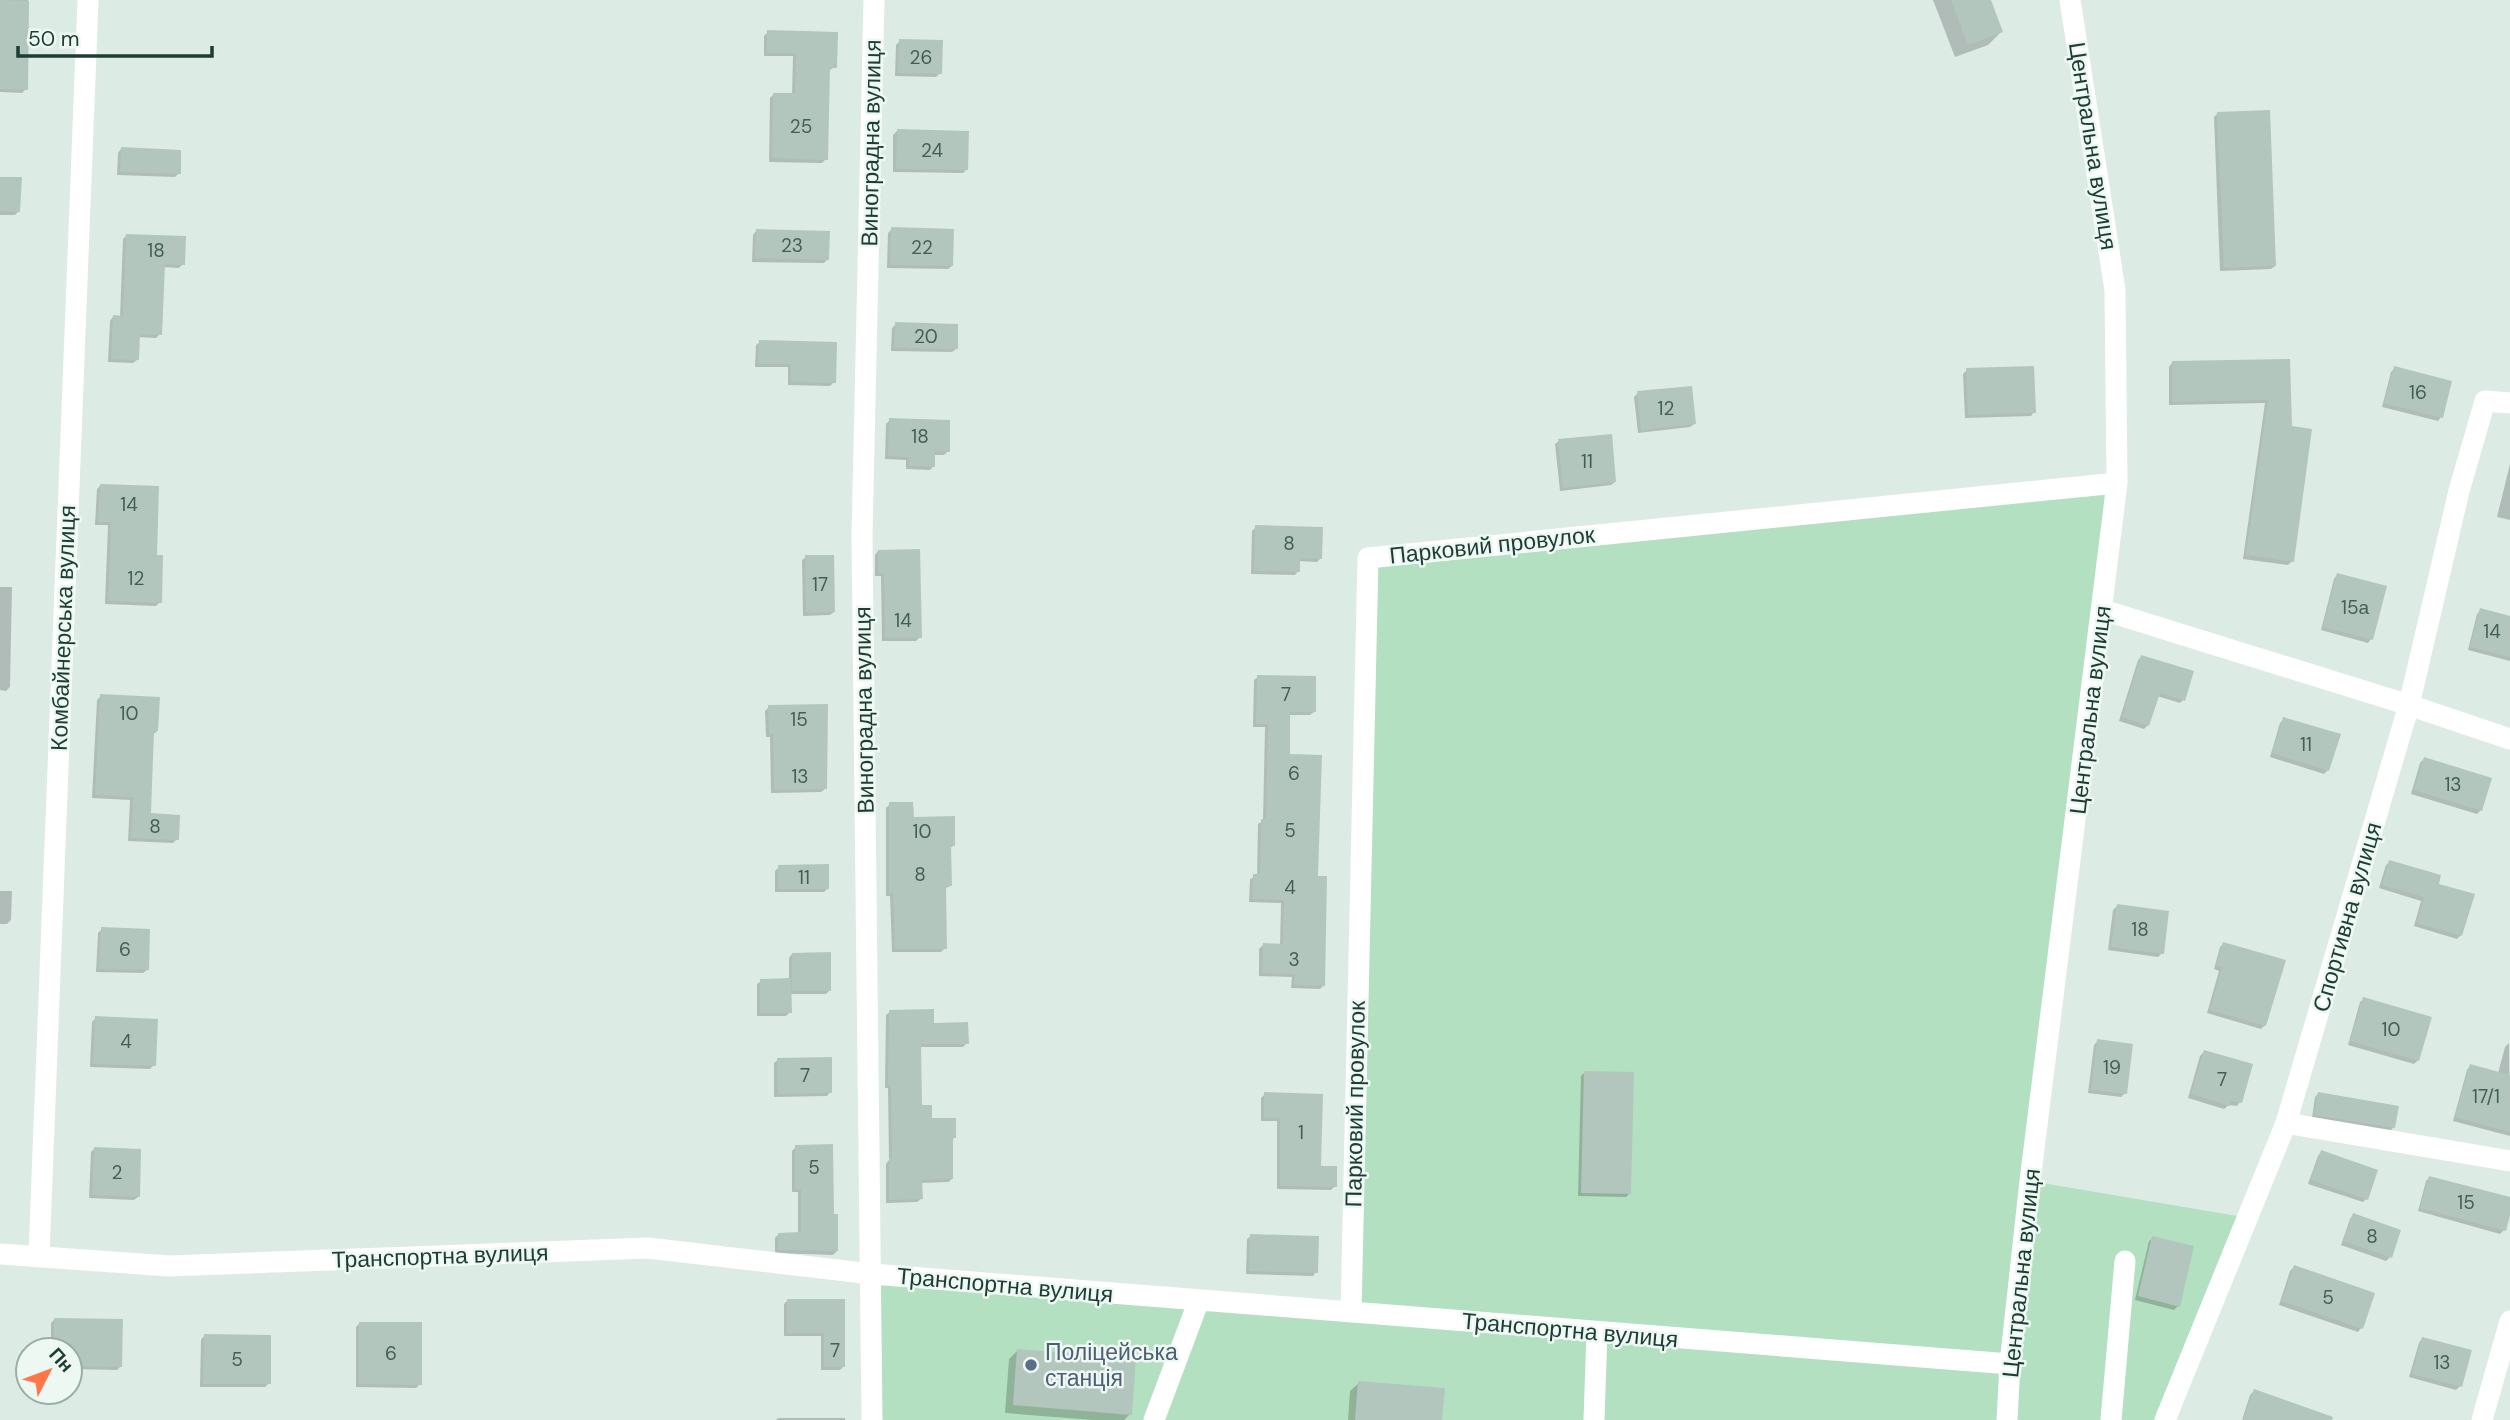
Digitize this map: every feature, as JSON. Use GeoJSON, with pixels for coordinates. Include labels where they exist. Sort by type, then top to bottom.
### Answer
{"type":"FeatureCollection","features":[{"type":"Feature","properties":{"kind":"street","name":"Комбайнерська вулиця"},"geometry":{"type":"LineString","coordinates":[[39,1255],[88,0]]}},
{"type":"Feature","properties":{"kind":"street","name":"Виноградна вулиця"},"geometry":{"type":"LineString","coordinates":[[872,1420],[862,536],[874,0]]}},
{"type":"Feature","properties":{"kind":"street","name":"Центральна вулиця"},"geometry":{"type":"LineString","coordinates":[[2007,1420],[2010,1364],[2029,1181],[2117,483],[2115,290],[2070,0]]}},
{"type":"Feature","properties":{"kind":"street","name":"Спортивна вулиця"},"geometry":{"type":"LineString","coordinates":[[2165,1420],[2286,1123],[2409,705],[2459,491],[2486,401],[2510,403]]}},
{"type":"Feature","properties":{"kind":"street","name":"Парковий провулок"},"geometry":{"type":"LineString","coordinates":[[1350,1312],[1368,558],[2117,483]]}},
{"type":"Feature","properties":{"kind":"street"},"geometry":{"type":"LineString","coordinates":[[2103,610],[2510,738]]}},
{"type":"Feature","properties":{"kind":"street"},"geometry":{"type":"LineString","coordinates":[[2286,1123],[2510,1161]]}},
{"type":"Feature","properties":{"kind":"street","name":"Транспортна вулиця"},"geometry":{"type":"LineString","coordinates":[[0,1254],[169,1266],[648,1248],[872,1274],[2010,1364]]}},
{"type":"Feature","properties":{"kind":"street"},"geometry":{"type":"LineString","coordinates":[[2111,1420],[2125,1261]]}},
{"type":"Feature","properties":{"kind":"street"},"geometry":{"type":"LineString","coordinates":[[1154,1420],[1199,1300]]}},
{"type":"Feature","properties":{"kind":"street"},"geometry":{"type":"LineString","coordinates":[[2482,1420],[2510,1321]]}},
{"type":"Feature","properties":{"kind":"street"},"geometry":{"type":"LineString","coordinates":[[1594,1420],[1597,1332]]}},
{"type":"Feature","properties":{"kind":"green space"},"geometry":{"type":"Polygon","coordinates":[[[2117,483],[2030,1181],[2249,1218],[2165,1420],[872,1420],[872,1274],[1350,1312],[1368,558],[2117,483]]]}},
{"type":"Feature","properties":{"kind":"building"},"geometry":{"type":"Polygon","coordinates":[[[0,0],[29,1],[28,90],[0,89],[0,0]]]}},
{"type":"Feature","properties":{"kind":"building"},"geometry":{"type":"Polygon","coordinates":[[[1951,0],[1991,0],[2003,32],[1968,45],[1951,0]]]}},
{"type":"Feature","properties":{"kind":"building"},"geometry":{"type":"Polygon","coordinates":[[[767,30],[838,32],[837,68],[830,68],[828,160],[772,158],[773,93],[795,93],[796,53],[767,53],[767,30]]]}},
{"type":"Feature","properties":{"kind":"building"},"geometry":{"type":"Polygon","coordinates":[[[899,39],[943,40],[942,74],[898,73],[899,39]]]}},
{"type":"Feature","properties":{"kind":"building"},"geometry":{"type":"Polygon","coordinates":[[[2270,110],[2276,266],[2224,268],[2217,112],[2270,110]]]}},
{"type":"Feature","properties":{"kind":"building"},"geometry":{"type":"Polygon","coordinates":[[[897,129],[969,131],[968,170],[896,169],[897,129]]]}},
{"type":"Feature","properties":{"kind":"building"},"geometry":{"type":"Polygon","coordinates":[[[121,147],[181,150],[181,174],[120,172],[121,147]]]}},
{"type":"Feature","properties":{"kind":"building"},"geometry":{"type":"Polygon","coordinates":[[[0,177],[22,177],[20,212],[0,211],[0,177]]]}},
{"type":"Feature","properties":{"kind":"building"},"geometry":{"type":"Polygon","coordinates":[[[891,227],[954,229],[953,266],[890,265],[891,227]]]}},
{"type":"Feature","properties":{"kind":"building"},"geometry":{"type":"Polygon","coordinates":[[[756,229],[830,231],[829,260],[755,258],[756,229]]]}},
{"type":"Feature","properties":{"kind":"building"},"geometry":{"type":"Polygon","coordinates":[[[126,234],[186,236],[185,265],[165,264],[162,335],[140,334],[139,360],[111,359],[113,315],[123,316],[126,234]]]}},
{"type":"Feature","properties":{"kind":"building"},"geometry":{"type":"Polygon","coordinates":[[[895,322],[958,324],[958,349],[894,348],[895,322]]]}},
{"type":"Feature","properties":{"kind":"building"},"geometry":{"type":"Polygon","coordinates":[[[759,340],[837,342],[836,383],[791,382],[791,364],[758,364],[759,340]]]}},
{"type":"Feature","properties":{"kind":"building"},"geometry":{"type":"Polygon","coordinates":[[[2290,359],[2292,426],[2312,429],[2294,562],[2246,555],[2268,400],[2172,402],[2172,361],[2290,359]]]}},
{"type":"Feature","properties":{"kind":"building"},"geometry":{"type":"Polygon","coordinates":[[[2034,366],[2036,413],[1968,415],[1966,368],[2034,366]]]}},
{"type":"Feature","properties":{"kind":"building"},"geometry":{"type":"Polygon","coordinates":[[[2394,366],[2452,381],[2443,418],[2384,403],[2394,366]]]}},
{"type":"Feature","properties":{"kind":"building"},"geometry":{"type":"Polygon","coordinates":[[[1692,386],[1696,424],[1641,430],[1637,391],[1692,386]]]}},
{"type":"Feature","properties":{"kind":"building"},"geometry":{"type":"Polygon","coordinates":[[[889,418],[950,420],[950,452],[935,451],[935,467],[909,466],[909,457],[888,456],[889,418]]]}},
{"type":"Feature","properties":{"kind":"building"},"geometry":{"type":"Polygon","coordinates":[[[1612,434],[1616,482],[1563,488],[1558,439],[1612,434]]]}},
{"type":"Feature","properties":{"kind":"building"},"geometry":{"type":"Polygon","coordinates":[[[100,484],[159,486],[157,555],[163,555],[162,603],[108,601],[111,522],[98,522],[100,484]]]}},
{"type":"Feature","properties":{"kind":"building"},"geometry":{"type":"Polygon","coordinates":[[[1255,525],[1323,527],[1322,559],[1300,558],[1300,572],[1254,571],[1255,525]]]}},
{"type":"Feature","properties":{"kind":"building"},"geometry":{"type":"Polygon","coordinates":[[[920,549],[922,638],[885,638],[884,573],[878,573],[878,550],[920,549]]]}},
{"type":"Feature","properties":{"kind":"building"},"geometry":{"type":"Polygon","coordinates":[[[805,555],[834,555],[835,612],[806,613],[805,555]]]}},
{"type":"Feature","properties":{"kind":"building"},"geometry":{"type":"Polygon","coordinates":[[[2337,573],[2387,586],[2373,640],[2323,627],[2337,573]]]}},
{"type":"Feature","properties":{"kind":"building"},"geometry":{"type":"Polygon","coordinates":[[[2480,608],[2510,616],[2510,657],[2470,647],[2480,608]]]}},
{"type":"Feature","properties":{"kind":"building"},"geometry":{"type":"Polygon","coordinates":[[[2141,655],[2194,671],[2185,701],[2160,693],[2149,726],[2122,717],[2141,655]]]}},
{"type":"Feature","properties":{"kind":"building"},"geometry":{"type":"Polygon","coordinates":[[[1257,675],[1316,676],[1316,712],[1290,712],[1290,754],[1322,755],[1318,876],[1327,876],[1325,986],[1294,985],[1295,974],[1262,973],[1263,943],[1283,944],[1284,900],[1252,899],[1253,874],[1260,874],[1261,819],[1266,819],[1268,724],[1256,724],[1257,675]]]}},
{"type":"Feature","properties":{"kind":"building"},"geometry":{"type":"Polygon","coordinates":[[[100,694],[160,697],[158,731],[154,731],[151,813],[180,815],[179,840],[131,838],[133,797],[95,795],[100,694]]]}},
{"type":"Feature","properties":{"kind":"building"},"geometry":{"type":"Polygon","coordinates":[[[828,704],[827,789],[774,790],[773,734],[769,734],[768,705],[828,704]]]}},
{"type":"Feature","properties":{"kind":"building"},"geometry":{"type":"Polygon","coordinates":[[[2283,717],[2341,734],[2329,771],[2272,753],[2283,717]]]}},
{"type":"Feature","properties":{"kind":"building"},"geometry":{"type":"Polygon","coordinates":[[[2424,757],[2492,778],[2482,811],[2414,790],[2424,757]]]}},
{"type":"Feature","properties":{"kind":"building"},"geometry":{"type":"Polygon","coordinates":[[[889,802],[913,802],[914,817],[955,816],[955,846],[951,846],[952,886],[946,886],[947,949],[895,949],[893,893],[889,893],[889,802]]]}},
{"type":"Feature","properties":{"kind":"building"},"geometry":{"type":"Polygon","coordinates":[[[2389,860],[2441,875],[2439,884],[2475,894],[2462,936],[2417,923],[2424,897],[2382,885],[2389,860]]]}},
{"type":"Feature","properties":{"kind":"building"},"geometry":{"type":"Polygon","coordinates":[[[829,864],[829,889],[778,889],[778,865],[829,864]]]}},
{"type":"Feature","properties":{"kind":"building"},"geometry":{"type":"Polygon","coordinates":[[[2117,904],[2169,911],[2164,954],[2111,947],[2117,904]]]}},
{"type":"Feature","properties":{"kind":"building"},"geometry":{"type":"Polygon","coordinates":[[[101,927],[150,929],[149,970],[99,969],[101,927]]]}},
{"type":"Feature","properties":{"kind":"building"},"geometry":{"type":"Polygon","coordinates":[[[2223,942],[2286,960],[2266,1026],[2210,1010],[2222,967],[2216,965],[2223,942]]]}},
{"type":"Feature","properties":{"kind":"building"},"geometry":{"type":"Polygon","coordinates":[[[831,952],[831,991],[792,991],[792,953],[831,952]]]}},
{"type":"Feature","properties":{"kind":"building"},"geometry":{"type":"Polygon","coordinates":[[[791,978],[792,1013],[760,1013],[760,979],[791,978]]]}},
{"type":"Feature","properties":{"kind":"building"},"geometry":{"type":"Polygon","coordinates":[[[2363,997],[2432,1017],[2419,1061],[2350,1041],[2363,997]]]}},
{"type":"Feature","properties":{"kind":"building"},"geometry":{"type":"Polygon","coordinates":[[[934,1009],[934,1023],[968,1022],[969,1044],[921,1044],[922,1105],[932,1105],[932,1118],[956,1118],[953,1179],[922,1180],[923,1199],[889,1200],[889,1158],[892,1158],[891,1085],[888,1085],[889,1010],[934,1009]]]}},
{"type":"Feature","properties":{"kind":"building"},"geometry":{"type":"Polygon","coordinates":[[[95,1016],[158,1019],[156,1066],[93,1064],[95,1016]]]}},
{"type":"Feature","properties":{"kind":"building"},"geometry":{"type":"Polygon","coordinates":[[[2097,1039],[2133,1044],[2127,1094],[2091,1090],[2097,1039]]]}},
{"type":"Feature","properties":{"kind":"building"},"geometry":{"type":"Polygon","coordinates":[[[2204,1050],[2253,1064],[2242,1103],[2231,1101],[2230,1106],[2191,1094],[2204,1050]]]}},
{"type":"Feature","properties":{"kind":"building"},"geometry":{"type":"Polygon","coordinates":[[[832,1057],[832,1093],[778,1094],[777,1058],[832,1057]]]}},
{"type":"Feature","properties":{"kind":"building"},"geometry":{"type":"Polygon","coordinates":[[[2470,1064],[2510,1075],[2510,1132],[2455,1117],[2470,1064]]]}},
{"type":"Feature","properties":{"kind":"building"},"geometry":{"type":"Polygon","coordinates":[[[1584,1071],[1634,1072],[1631,1194],[1581,1193],[1584,1071]]]}},
{"type":"Feature","properties":{"kind":"building"},"geometry":{"type":"Polygon","coordinates":[[[1264,1092],[1323,1094],[1321,1166],[1337,1166],[1337,1187],[1280,1186],[1280,1118],[1264,1118],[1264,1092]]]}},
{"type":"Feature","properties":{"kind":"building"},"geometry":{"type":"Polygon","coordinates":[[[2318,1092],[2399,1106],[2395,1128],[2314,1115],[2318,1092]]]}},
{"type":"Feature","properties":{"kind":"building"},"geometry":{"type":"Polygon","coordinates":[[[833,1144],[834,1214],[838,1214],[838,1251],[778,1250],[778,1233],[801,1232],[801,1189],[795,1189],[795,1145],[833,1144]]]}},
{"type":"Feature","properties":{"kind":"building"},"geometry":{"type":"Polygon","coordinates":[[[94,1147],[141,1149],[140,1197],[92,1195],[94,1147]]]}},
{"type":"Feature","properties":{"kind":"building"},"geometry":{"type":"Polygon","coordinates":[[[2321,1150],[2378,1170],[2368,1200],[2311,1180],[2321,1150]]]}},
{"type":"Feature","properties":{"kind":"building"},"geometry":{"type":"Polygon","coordinates":[[[2429,1176],[2510,1197],[2510,1215],[2506,1231],[2420,1208],[2429,1176]]]}},
{"type":"Feature","properties":{"kind":"building"},"geometry":{"type":"Polygon","coordinates":[[[2353,1213],[2401,1230],[2392,1258],[2343,1241],[2353,1213]]]}},
{"type":"Feature","properties":{"kind":"building"},"geometry":{"type":"Polygon","coordinates":[[[1250,1234],[1319,1236],[1318,1273],[1249,1271],[1250,1234]]]}},
{"type":"Feature","properties":{"kind":"building"},"geometry":{"type":"Polygon","coordinates":[[[2152,1236],[2194,1246],[2180,1307],[2138,1296],[2152,1236]]]}},
{"type":"Feature","properties":{"kind":"building"},"geometry":{"type":"Polygon","coordinates":[[[2294,1265],[2375,1293],[2363,1329],[2282,1301],[2294,1265]]]}},
{"type":"Feature","properties":{"kind":"building"},"geometry":{"type":"Polygon","coordinates":[[[787,1299],[845,1299],[845,1367],[824,1367],[824,1333],[787,1333],[787,1299]]]}},
{"type":"Feature","properties":{"kind":"building"},"geometry":{"type":"Polygon","coordinates":[[[54,1318],[123,1319],[122,1367],[84,1366],[84,1336],[54,1336],[54,1318]]]}},
{"type":"Feature","properties":{"kind":"building"},"geometry":{"type":"Polygon","coordinates":[[[359,1322],[422,1322],[422,1385],[359,1384],[359,1322]]]}},
{"type":"Feature","properties":{"kind":"building"},"geometry":{"type":"Polygon","coordinates":[[[204,1334],[271,1335],[271,1384],[203,1384],[204,1334]]]}},
{"type":"Feature","properties":{"kind":"building"},"geometry":{"type":"Polygon","coordinates":[[[2422,1337],[2472,1350],[2462,1387],[2412,1374],[2422,1337]]]}},
{"type":"Feature","properties":{"kind":"building"},"geometry":{"type":"Polygon","coordinates":[[[1017,1349],[1136,1358],[1132,1415],[1013,1405],[1017,1349]]]}},
{"type":"Feature","properties":{"kind":"building"},"geometry":{"type":"Polygon","coordinates":[[[1358,1381],[1445,1388],[1442,1420],[1355,1420],[1358,1381]]]}},
{"type":"Feature","properties":{"kind":"building"},"geometry":{"type":"Polygon","coordinates":[[[2254,1389],[2333,1417],[2332,1420],[2243,1420],[2254,1389]]]}},
{"type":"Feature","properties":{"kind":"place","name":"Поліцейська станція"},"geometry":{"type":"Point","coordinates":[1031,1365]}}]}
